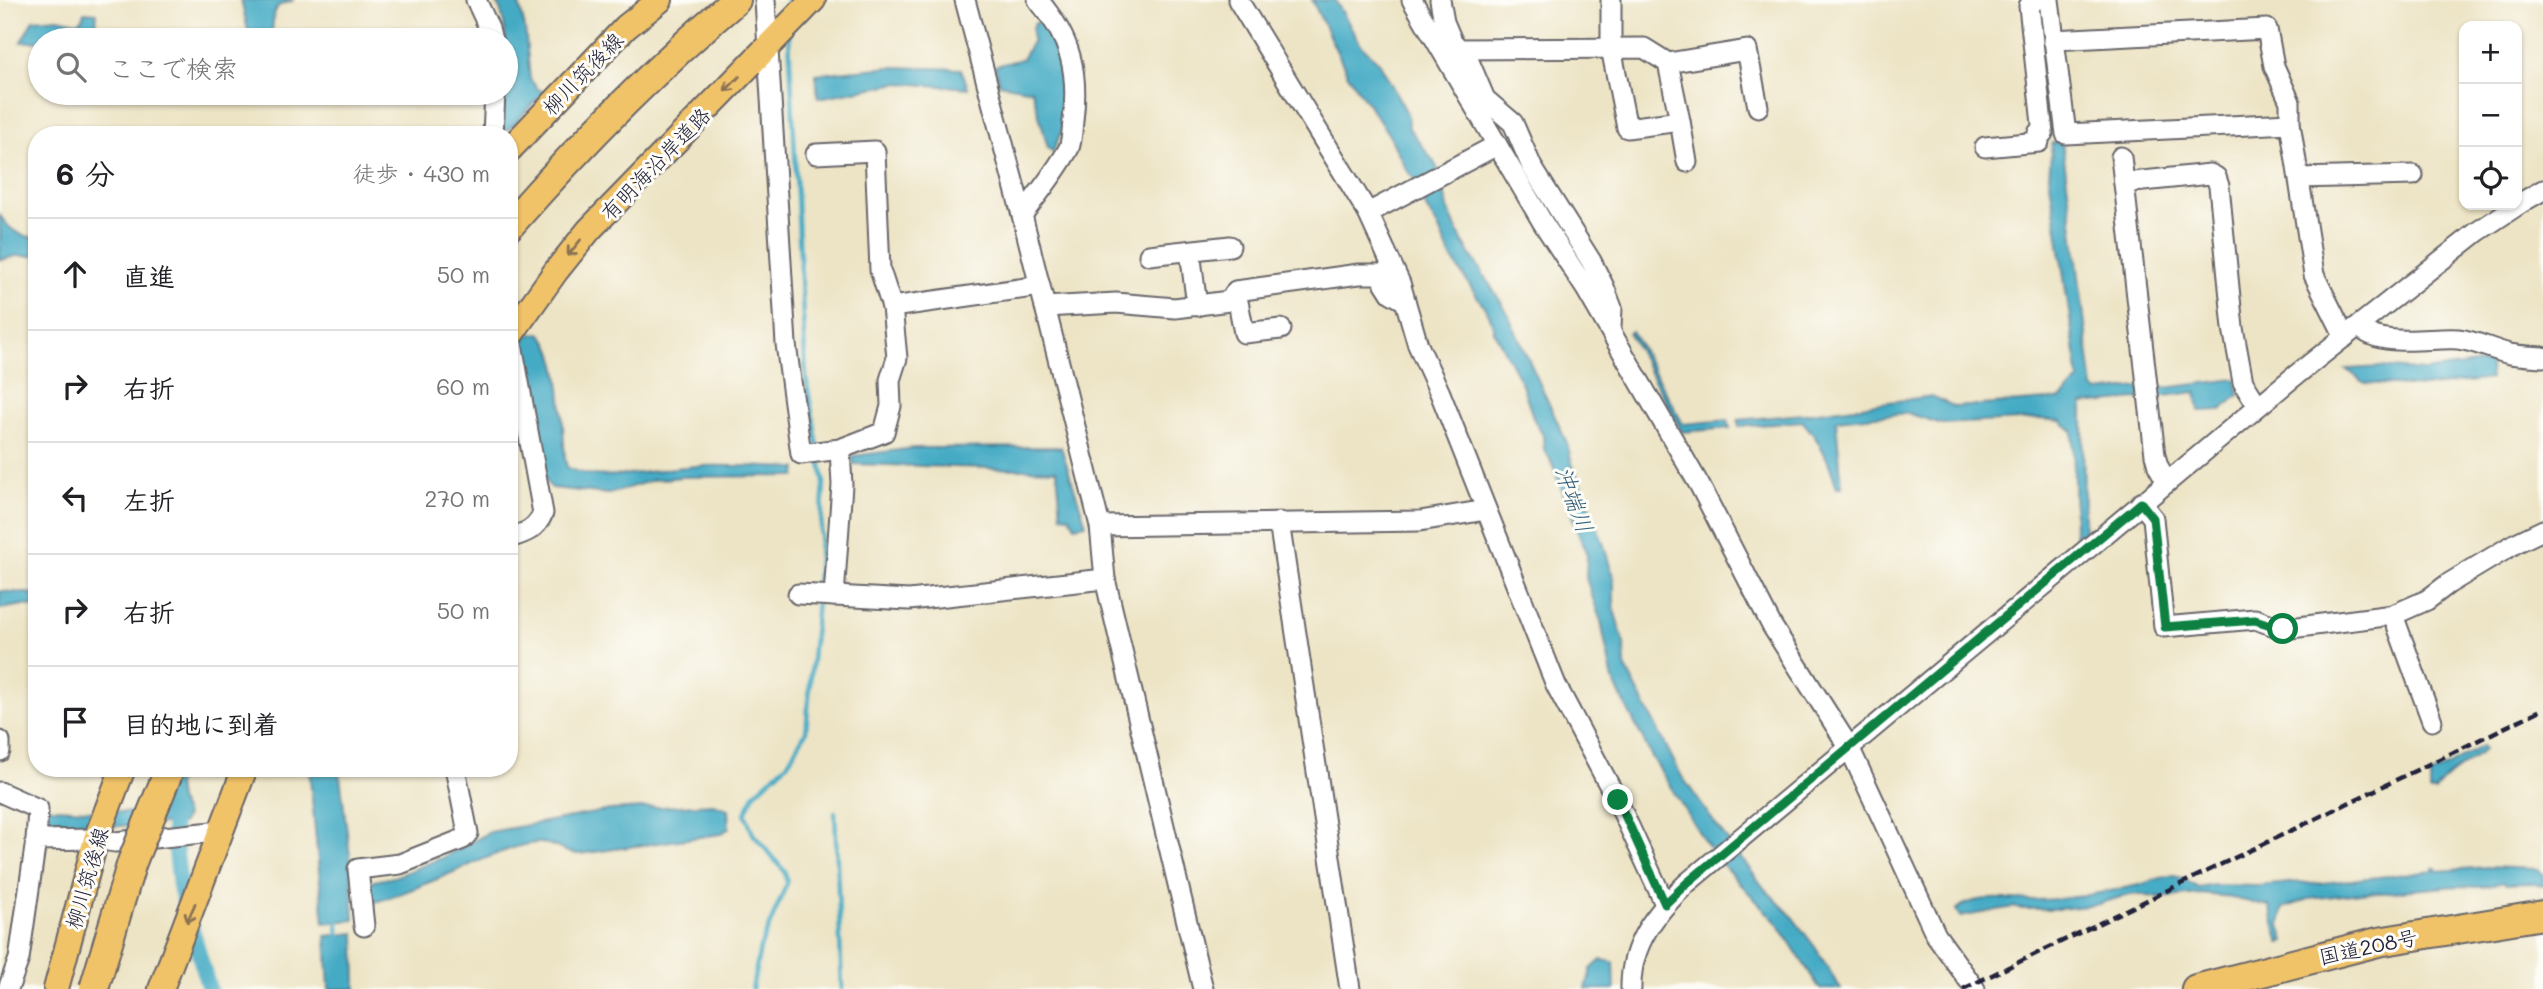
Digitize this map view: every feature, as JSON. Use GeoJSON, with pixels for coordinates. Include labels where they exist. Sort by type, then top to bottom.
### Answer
{"type":"FeatureCollection","features":[{"type":"Feature","properties":{"kind":"highway"},"geometry":{"type":"LineString","coordinates":[[518,204],[587,127],[666,48],[723,0]]}},
{"type":"Feature","properties":{"kind":"highway"},"geometry":{"type":"LineString","coordinates":[[518,216],[593,134],[672,55],[736,0]]}},
{"type":"Feature","properties":{"kind":"highway"},"geometry":{"type":"LineString","coordinates":[[88,989],[132,862],[166,777]]}},
{"type":"Feature","properties":{"kind":"highway"},"geometry":{"type":"LineString","coordinates":[[104,989],[141,865],[175,777]]}},
{"type":"Feature","properties":{"kind":"highway"},"geometry":{"type":"LineString","coordinates":[[94,989],[132,862]]}},
{"type":"Feature","properties":{"kind":"highway","name":"国道208号"},"geometry":{"type":"LineString","coordinates":[[2196,989],[2378,943],[2543,915]]}},
{"type":"Feature","properties":{"kind":"main road","name":"柳川筑後線"},"geometry":{"type":"LineString","coordinates":[[518,141],[626,27],[660,0]]}},
{"type":"Feature","properties":{"kind":"main road","name":"有明海沿岸道路"},"geometry":{"type":"LineString","coordinates":[[518,326],[589,230],[813,0]]}},
{"type":"Feature","properties":{"kind":"main road","name":"柳川筑後線"},"geometry":{"type":"LineString","coordinates":[[55,989],[96,839],[119,777]]}},
{"type":"Feature","properties":{"kind":"main road"},"geometry":{"type":"LineString","coordinates":[[161,989],[205,880],[242,777]]}},
{"type":"Feature","properties":{"kind":"street"},"geometry":{"type":"LineString","coordinates":[[476,0],[489,28]]}},
{"type":"Feature","properties":{"kind":"street"},"geometry":{"type":"LineString","coordinates":[[765,0],[786,344],[801,454],[835,450],[884,432],[891,405],[890,380],[897,358],[892,307],[880,270],[875,151],[816,154]]}},
{"type":"Feature","properties":{"kind":"street"},"geometry":{"type":"LineString","coordinates":[[965,0],[1100,526],[1105,579],[1203,989]]}},
{"type":"Feature","properties":{"kind":"street"},"geometry":{"type":"LineString","coordinates":[[1022,215],[1053,175],[1070,145],[1075,105],[1073,69],[1065,37],[1038,0]]}},
{"type":"Feature","properties":{"kind":"street"},"geometry":{"type":"LineString","coordinates":[[1238,0],[1374,210],[1418,345],[1556,685],[1618,800],[1665,904]]}},
{"type":"Feature","properties":{"kind":"street"},"geometry":{"type":"LineString","coordinates":[[1412,0],[1493,148],[1610,329],[1700,486],[1772,626],[1844,751],[1936,934],[1975,989]]}},
{"type":"Feature","properties":{"kind":"street"},"geometry":{"type":"LineString","coordinates":[[1440,0],[1444,22],[1452,41],[1468,59],[1485,99],[1513,123],[1532,167],[1591,261],[1612,309],[1610,329]]}},
{"type":"Feature","properties":{"kind":"street"},"geometry":{"type":"LineString","coordinates":[[1611,0],[1611,48],[1627,128],[1680,121]]}},
{"type":"Feature","properties":{"kind":"street"},"geometry":{"type":"LineString","coordinates":[[1985,147],[2039,142],[2038,134],[2043,133],[2029,6],[2035,0]]}},
{"type":"Feature","properties":{"kind":"street"},"geometry":{"type":"LineString","coordinates":[[2049,0],[2066,134],[2290,123]]}},
{"type":"Feature","properties":{"kind":"street"},"geometry":{"type":"LineString","coordinates":[[2053,40],[2267,29],[2274,66],[2290,102],[2290,123],[2314,275],[2352,331],[2406,340],[2458,339],[2512,355],[2543,357]]}},
{"type":"Feature","properties":{"kind":"street"},"geometry":{"type":"LineString","coordinates":[[1459,49],[1644,48],[1668,64],[1747,50],[1758,107]]}},
{"type":"Feature","properties":{"kind":"street"},"geometry":{"type":"LineString","coordinates":[[1668,64],[1688,162]]}},
{"type":"Feature","properties":{"kind":"street"},"geometry":{"type":"LineString","coordinates":[[493,126],[494,105]]}},
{"type":"Feature","properties":{"kind":"street"},"geometry":{"type":"LineString","coordinates":[[1374,210],[1493,148]]}},
{"type":"Feature","properties":{"kind":"street"},"geometry":{"type":"LineString","coordinates":[[2121,157],[2156,461],[2167,481]]}},
{"type":"Feature","properties":{"kind":"street"},"geometry":{"type":"LineString","coordinates":[[2124,183],[2210,174],[2216,177],[2232,328],[2247,391],[2258,406]]}},
{"type":"Feature","properties":{"kind":"street"},"geometry":{"type":"LineString","coordinates":[[2299,178],[2413,175]]}},
{"type":"Feature","properties":{"kind":"street"},"geometry":{"type":"LineString","coordinates":[[1631,989],[1630,973],[1641,937],[1665,904],[1687,883],[2258,406],[2477,232],[2543,192]]}},
{"type":"Feature","properties":{"kind":"street"},"geometry":{"type":"LineString","coordinates":[[1149,255],[1230,246]]}},
{"type":"Feature","properties":{"kind":"street"},"geometry":{"type":"LineString","coordinates":[[1190,251],[1197,306]]}},
{"type":"Feature","properties":{"kind":"street"},"geometry":{"type":"LineString","coordinates":[[1045,307],[1116,303],[1175,308],[1197,306],[1229,301],[1236,291],[1359,274],[1379,274],[1391,293],[1405,301]]}},
{"type":"Feature","properties":{"kind":"street"},"geometry":{"type":"LineString","coordinates":[[892,307],[1040,286]]}},
{"type":"Feature","properties":{"kind":"street"},"geometry":{"type":"LineString","coordinates":[[1236,291],[1244,333],[1281,329]]}},
{"type":"Feature","properties":{"kind":"street"},"geometry":{"type":"LineString","coordinates":[[518,380],[543,513],[539,523],[529,532],[518,535]]}},
{"type":"Feature","properties":{"kind":"street"},"geometry":{"type":"LineString","coordinates":[[831,596],[842,485],[835,450]]}},
{"type":"Feature","properties":{"kind":"street"},"geometry":{"type":"LineString","coordinates":[[2141,503],[2153,518],[2165,627],[2255,620],[2283,629],[2393,615],[2427,600],[2448,584],[2543,530]]}},
{"type":"Feature","properties":{"kind":"street"},"geometry":{"type":"LineString","coordinates":[[1100,526],[1420,521],[1486,510]]}},
{"type":"Feature","properties":{"kind":"street"},"geometry":{"type":"LineString","coordinates":[[1279,522],[1350,989]]}},
{"type":"Feature","properties":{"kind":"street"},"geometry":{"type":"LineString","coordinates":[[802,594],[909,600],[1105,579]]}},
{"type":"Feature","properties":{"kind":"street"},"geometry":{"type":"LineString","coordinates":[[2393,615],[2432,721]]}},
{"type":"Feature","properties":{"kind":"street"},"geometry":{"type":"LineString","coordinates":[[0,741],[0,751]]}},
{"type":"Feature","properties":{"kind":"street"},"geometry":{"type":"LineString","coordinates":[[364,926],[358,869],[400,864],[463,839],[468,833],[457,777]]}},
{"type":"Feature","properties":{"kind":"street"},"geometry":{"type":"LineString","coordinates":[[0,792],[38,808],[19,959],[8,989]]}},
{"type":"Feature","properties":{"kind":"street"},"geometry":{"type":"LineString","coordinates":[[36,840],[96,839],[115,842],[222,831]]}},
{"type":"Feature","properties":{"kind":"water"},"geometry":{"type":"Polygon","coordinates":[[[241,0],[294,0],[278,6],[272,28],[247,28],[241,0]]]}},
{"type":"Feature","properties":{"kind":"water"},"geometry":{"type":"Polygon","coordinates":[[[495,0],[522,0],[519,4],[525,28],[530,79],[544,92],[512,126],[497,126],[502,105],[518,105],[518,28],[504,28],[495,0]]]}},
{"type":"Feature","properties":{"kind":"water","name":"沖端川"},"geometry":{"type":"Polygon","coordinates":[[[1312,0],[1335,0],[1362,46],[1379,62],[1407,113],[1409,128],[1442,177],[1447,208],[1462,241],[1506,310],[1567,443],[1572,463],[1603,542],[1614,580],[1614,610],[1624,642],[1625,666],[1681,775],[1765,889],[1790,914],[1815,947],[1841,989],[1820,989],[1778,924],[1721,863],[1703,839],[1652,757],[1613,681],[1601,622],[1586,578],[1587,555],[1544,449],[1543,435],[1534,420],[1522,384],[1495,333],[1489,314],[1450,256],[1415,180],[1406,169],[1389,135],[1348,75],[1312,0]]]}},
{"type":"Feature","properties":{"kind":"water"},"geometry":{"type":"Polygon","coordinates":[[[84,12],[97,13],[95,28],[29,28],[33,20],[58,18],[77,22],[82,19],[84,12]]]}},
{"type":"Feature","properties":{"kind":"water"},"geometry":{"type":"Polygon","coordinates":[[[1043,22],[1062,40],[1065,62],[1064,125],[1053,152],[1048,148],[1032,90],[999,84],[995,66],[1022,59],[1032,42],[1032,28],[1035,23],[1043,22]]]}},
{"type":"Feature","properties":{"kind":"water"},"geometry":{"type":"Polygon","coordinates":[[[28,29],[28,42],[21,42],[28,29]]]}},
{"type":"Feature","properties":{"kind":"water"},"geometry":{"type":"Polygon","coordinates":[[[890,67],[961,69],[968,88],[898,83],[818,98],[816,74],[890,67]]]}},
{"type":"Feature","properties":{"kind":"water"},"geometry":{"type":"Polygon","coordinates":[[[2062,142],[2093,388],[2098,392],[2139,387],[2143,403],[2137,399],[2083,404],[2084,534],[2075,535],[2073,431],[2061,421],[2040,419],[1942,424],[1907,413],[1836,420],[1842,487],[1837,488],[1824,452],[1802,421],[1739,427],[1738,420],[1804,414],[1932,396],[1955,407],[2060,399],[2079,380],[2049,176],[2052,143],[2062,142]]]}},
{"type":"Feature","properties":{"kind":"water"},"geometry":{"type":"Polygon","coordinates":[[[0,215],[7,225],[28,236],[28,256],[0,260],[0,215]]]}},
{"type":"Feature","properties":{"kind":"water"},"geometry":{"type":"Polygon","coordinates":[[[1632,331],[1683,424],[1728,420],[1730,428],[1682,432],[1629,333],[1632,331]]]}},
{"type":"Feature","properties":{"kind":"water"},"geometry":{"type":"Polygon","coordinates":[[[540,333],[548,342],[554,356],[567,467],[581,473],[597,475],[700,466],[797,468],[796,476],[681,477],[653,480],[609,494],[552,488],[547,483],[518,361],[518,350],[527,335],[540,333]]]}},
{"type":"Feature","properties":{"kind":"water"},"geometry":{"type":"Polygon","coordinates":[[[2490,362],[2491,379],[2423,387],[2365,383],[2346,369],[2382,367],[2424,371],[2490,362]]]}},
{"type":"Feature","properties":{"kind":"water"},"geometry":{"type":"Polygon","coordinates":[[[2236,379],[2239,395],[2221,410],[2199,411],[2196,392],[2156,397],[2155,389],[2236,379]]]}},
{"type":"Feature","properties":{"kind":"water"},"geometry":{"type":"Polygon","coordinates":[[[1061,447],[1086,524],[1075,526],[1069,516],[1061,515],[1057,470],[853,464],[852,456],[914,448],[1061,447]]]}},
{"type":"Feature","properties":{"kind":"water"},"geometry":{"type":"Polygon","coordinates":[[[0,591],[28,593],[28,606],[0,609],[0,591]]]}},
{"type":"Feature","properties":{"kind":"water"},"geometry":{"type":"Polygon","coordinates":[[[2482,746],[2484,750],[2449,775],[2435,792],[2430,792],[2430,776],[2482,746]]]}},
{"type":"Feature","properties":{"kind":"water"},"geometry":{"type":"Polygon","coordinates":[[[152,777],[176,777],[179,800],[186,815],[183,823],[81,828],[40,826],[42,807],[137,813],[153,785],[152,777]]]}},
{"type":"Feature","properties":{"kind":"water"},"geometry":{"type":"Polygon","coordinates":[[[310,777],[340,777],[351,864],[354,920],[324,923],[310,777]]]}},
{"type":"Feature","properties":{"kind":"water"},"geometry":{"type":"Polygon","coordinates":[[[713,804],[728,809],[729,828],[721,834],[580,854],[545,843],[529,844],[507,850],[406,892],[365,905],[369,882],[394,877],[444,857],[490,832],[610,810],[713,804]]]}},
{"type":"Feature","properties":{"kind":"water"},"geometry":{"type":"Polygon","coordinates":[[[2486,867],[2538,869],[2543,874],[2543,886],[2504,882],[2482,887],[2456,886],[2309,899],[2283,908],[2280,925],[2285,942],[2280,943],[2269,906],[2222,896],[2200,894],[2158,898],[2140,894],[2095,905],[2060,909],[2014,907],[1960,917],[1956,910],[1982,899],[2046,900],[2073,897],[2139,885],[2170,876],[2182,878],[2199,888],[2214,885],[2258,886],[2300,882],[2313,884],[2434,871],[2433,868],[2439,871],[2486,867]]]}},
{"type":"Feature","properties":{"kind":"water"},"geometry":{"type":"Polygon","coordinates":[[[355,933],[356,989],[329,989],[326,936],[355,933]]]}},
{"type":"Feature","properties":{"kind":"water"},"geometry":{"type":"Polygon","coordinates":[[[1601,960],[1614,962],[1615,989],[1586,989],[1591,969],[1601,960]]]}},
{"type":"Feature","properties":{"kind":"waterway"},"geometry":{"type":"LineString","coordinates":[[787,0],[788,13]]}},
{"type":"Feature","properties":{"kind":"waterway"},"geometry":{"type":"LineString","coordinates":[[789,36],[806,378],[818,446]]}},
{"type":"Feature","properties":{"kind":"waterway"},"geometry":{"type":"LineString","coordinates":[[817,588],[824,482],[820,458]]}},
{"type":"Feature","properties":{"kind":"waterway"},"geometry":{"type":"LineString","coordinates":[[752,989],[760,948],[787,883],[785,872],[753,834],[745,813],[755,793],[787,764],[806,732],[817,601]]}},
{"type":"Feature","properties":{"kind":"waterway"},"geometry":{"type":"LineString","coordinates":[[835,812],[842,989]]}},
{"type":"Feature","properties":{"kind":"waterway"},"geometry":{"type":"LineString","coordinates":[[173,826],[180,887],[209,989]]}},
{"type":"Feature","properties":{"kind":"waterway"},"geometry":{"type":"LineString","coordinates":[[337,916],[339,938]]}},
{"type":"Feature","properties":{"kind":"railway"},"geometry":{"type":"LineString","coordinates":[[1963,989],[2543,709]]}},
{"type":"Feature","properties":{"kind":"route"},"geometry":{"type":"LineString","coordinates":[[1618,800],[1665,904],[2141,503],[2153,518],[2165,627],[2255,620],[2283,629]]}}]}
